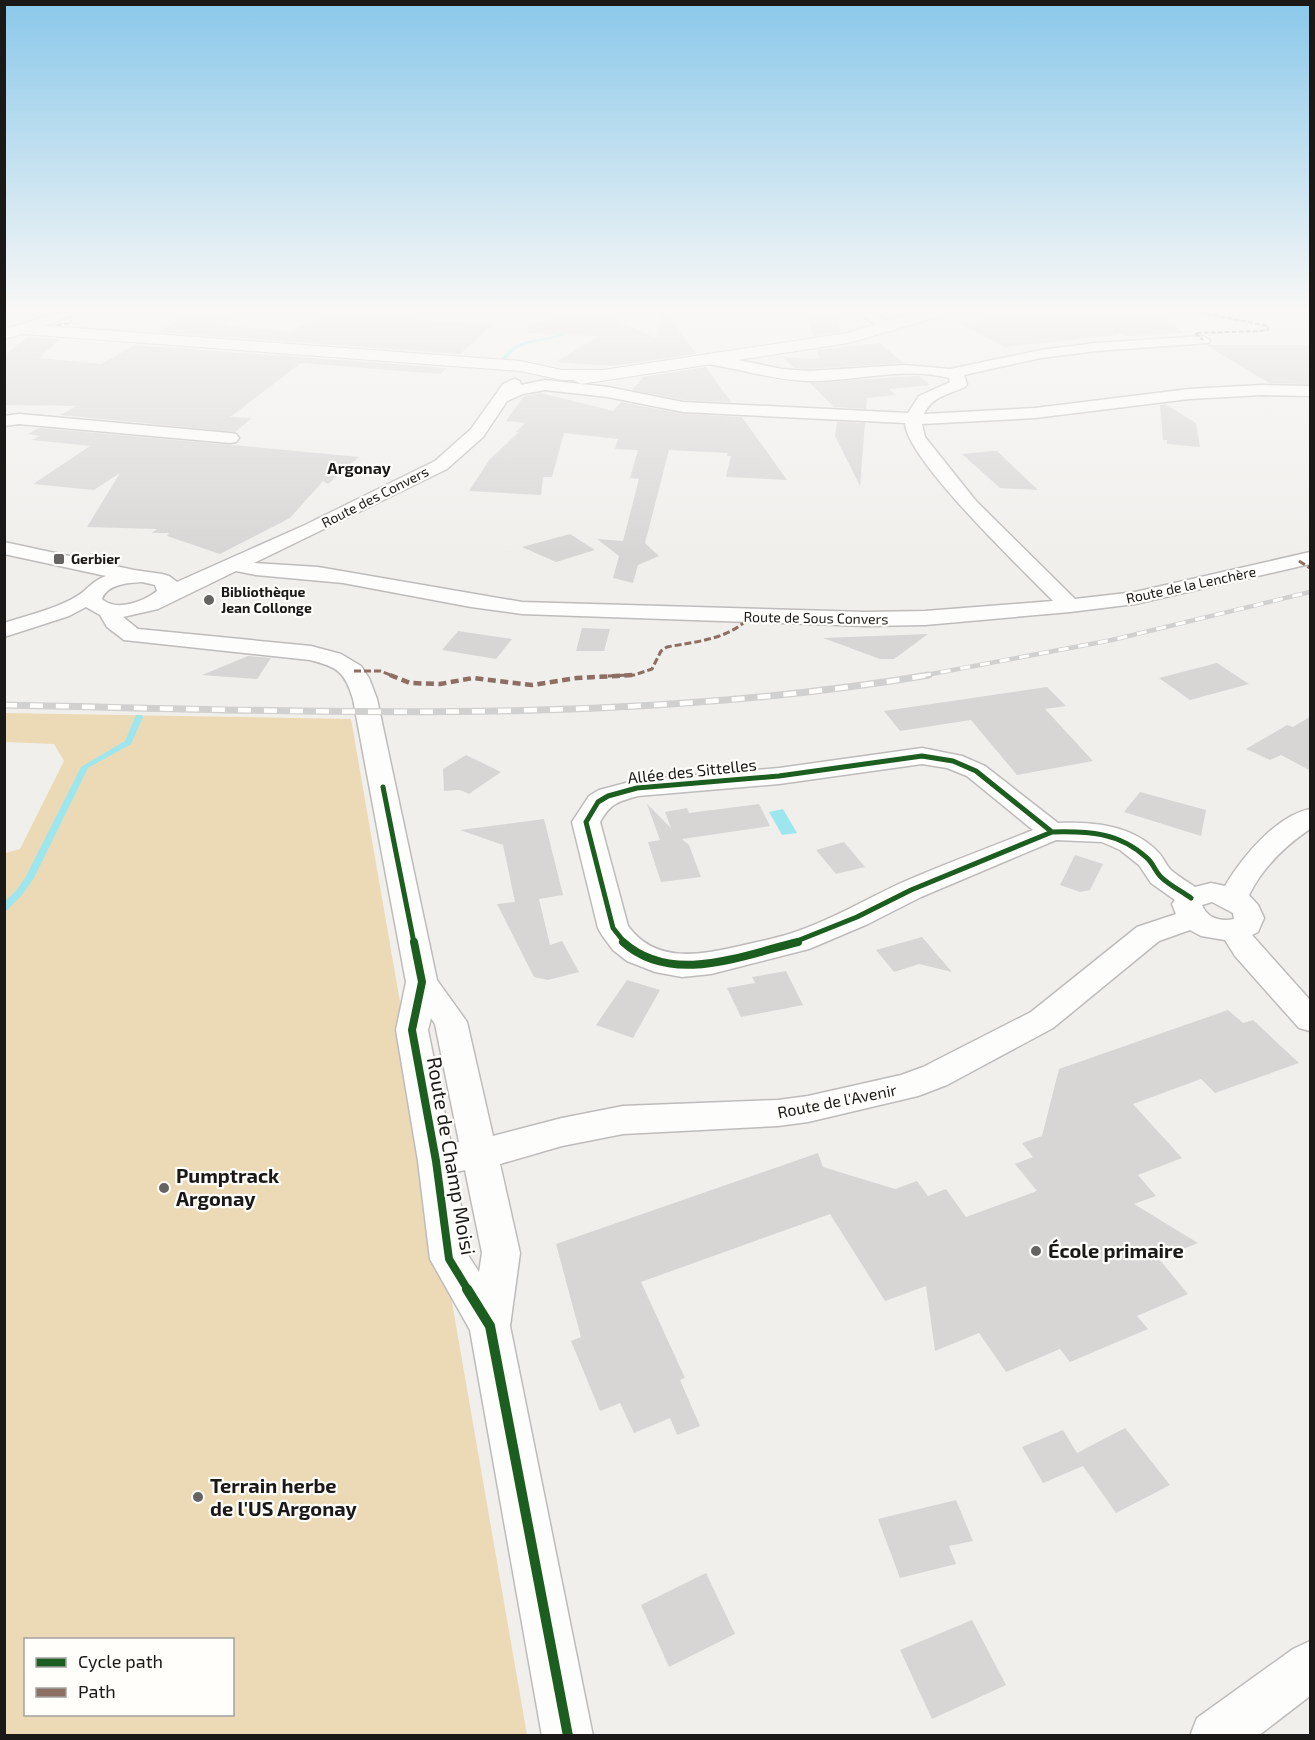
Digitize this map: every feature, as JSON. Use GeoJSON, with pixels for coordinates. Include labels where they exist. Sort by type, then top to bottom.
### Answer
{"type":"FeatureCollection","features":[{"type":"Feature","properties":{"kind":"street","name":"Route des Convers"},"geometry":{"type":"LineString","coordinates":[[99,602],[130,610],[159,593],[232,567],[441,465],[477,433],[505,392]]}},
{"type":"Feature","properties":{"kind":"street"},"geometry":{"type":"LineString","coordinates":[[501,398],[514,392]]}},
{"type":"Feature","properties":{"kind":"street"},"geometry":{"type":"LineString","coordinates":[[632,392],[683,407],[913,420],[1014,415],[1222,392]]}},
{"type":"Feature","properties":{"kind":"street"},"geometry":{"type":"LineString","coordinates":[[938,392],[925,397],[913,420],[912,428],[917,438],[969,505],[1071,606]]}},
{"type":"Feature","properties":{"kind":"street"},"geometry":{"type":"LineString","coordinates":[[4,421],[19,419],[230,438]]}},
{"type":"Feature","properties":{"kind":"street"},"geometry":{"type":"LineString","coordinates":[[4,548],[133,577],[159,593],[149,612],[154,626],[168,638]]}},
{"type":"Feature","properties":{"kind":"street","name":"Route de Sous Convers"},"geometry":{"type":"LineString","coordinates":[[261,552],[317,573]]}},
{"type":"Feature","properties":{"kind":"street","name":"Route de la Lenchère"},"geometry":{"type":"LineString","coordinates":[[1071,606],[1135,598],[1311,558]]}},
{"type":"Feature","properties":{"kind":"street"},"geometry":{"type":"LineString","coordinates":[[87,565],[93,574],[99,602]]}},
{"type":"Feature","properties":{"kind":"street","name":"Route de Sous Convers"},"geometry":{"type":"LineString","coordinates":[[232,567],[255,571],[317,573],[488,604],[543,609],[887,620],[1071,606]]}},
{"type":"Feature","properties":{"kind":"street"},"geometry":{"type":"LineString","coordinates":[[99,602],[108,582],[133,577]]}},
{"type":"Feature","properties":{"kind":"street"},"geometry":{"type":"LineString","coordinates":[[4,630],[99,602]]}},
{"type":"Feature","properties":{"kind":"street","name":"Route de Champ Moisi"},"geometry":{"type":"LineString","coordinates":[[99,602],[115,622],[132,635],[311,653],[337,660],[354,671],[365,699],[422,982],[412,1030],[436,1161],[449,1259],[490,1326]]}},
{"type":"Feature","properties":{"kind":"street","name":"Allée des Sittelles"},"geometry":{"type":"LineString","coordinates":[[1052,832],[976,771],[953,761],[922,756],[779,776],[637,788],[608,796],[598,802],[586,822],[613,928],[624,943],[638,954],[656,961],[682,966],[711,963],[798,942],[911,890],[1052,832],[1082,831],[1108,834],[1130,844],[1149,859],[1161,877],[1217,930],[1233,930]]}},
{"type":"Feature","properties":{"kind":"street"},"geometry":{"type":"LineString","coordinates":[[1311,817],[1280,836],[1254,862],[1233,898],[1248,911],[1250,919],[1247,925],[1233,930],[1246,949],[1311,1020]]}},
{"type":"Feature","properties":{"kind":"street","name":"Route de l'Avenir"},"geometry":{"type":"LineString","coordinates":[[436,1161],[623,1120],[778,1113],[808,1109],[906,1087],[935,1076],[1042,1020],[1148,934],[1171,925],[1193,909],[1199,894],[1211,892],[1233,898]]}},
{"type":"Feature","properties":{"kind":"street","name":"Route de Champ Moisi"},"geometry":{"type":"LineString","coordinates":[[422,982],[451,1022],[501,1253],[490,1326],[568,1736]]}},
{"type":"Feature","properties":{"kind":"street"},"geometry":{"type":"LineString","coordinates":[[1215,1736],[1311,1666]]}},
{"type":"Feature","properties":{"kind":"shaded area"},"geometry":{"type":"Polygon","coordinates":[[[5,713],[351,719],[527,1735],[5,1735],[5,853],[20,849],[64,761],[54,744],[5,742],[5,713]]]}},
{"type":"Feature","properties":{"kind":"water"},"geometry":{"type":"Polygon","coordinates":[[[783,809],[797,833],[782,835],[769,812],[783,809]]]}},
{"type":"Feature","properties":{"kind":"building"},"geometry":{"type":"Polygon","coordinates":[[[4,392],[263,392],[230,417],[252,418],[235,432],[61,415],[76,406],[4,405],[4,392]]]}},
{"type":"Feature","properties":{"kind":"building"},"geometry":{"type":"Polygon","coordinates":[[[643,392],[724,392],[731,402],[683,400],[643,392]]]}},
{"type":"Feature","properties":{"kind":"building"},"geometry":{"type":"Polygon","coordinates":[[[819,392],[893,392],[896,395],[867,398],[866,409],[834,407],[819,392]]]}},
{"type":"Feature","properties":{"kind":"building"},"geometry":{"type":"Polygon","coordinates":[[[541,393],[613,411],[621,402],[683,414],[742,417],[787,480],[726,477],[731,456],[727,456],[728,453],[669,450],[645,543],[659,556],[638,565],[633,583],[613,578],[619,556],[597,539],[623,541],[639,479],[630,478],[638,450],[615,449],[618,439],[564,433],[552,477],[543,477],[541,495],[469,491],[490,459],[519,432],[516,432],[525,423],[506,421],[524,396],[541,393]]]}},
{"type":"Feature","properties":{"kind":"building"},"geometry":{"type":"Polygon","coordinates":[[[1165,404],[1196,423],[1200,447],[1167,444],[1167,440],[1163,440],[1160,405],[1165,404]]]}},
{"type":"Feature","properties":{"kind":"building"},"geometry":{"type":"Polygon","coordinates":[[[837,422],[865,423],[860,486],[835,436],[837,422]]]}},
{"type":"Feature","properties":{"kind":"building"},"geometry":{"type":"Polygon","coordinates":[[[39,428],[359,457],[328,484],[323,481],[290,518],[220,554],[167,536],[169,533],[152,533],[157,529],[87,527],[120,473],[94,490],[33,484],[90,446],[32,440],[40,436],[28,434],[39,428]]]}},
{"type":"Feature","properties":{"kind":"building"},"geometry":{"type":"Polygon","coordinates":[[[997,451],[1038,490],[1000,488],[962,454],[997,451]]]}},
{"type":"Feature","properties":{"kind":"building"},"geometry":{"type":"Polygon","coordinates":[[[570,534],[595,550],[556,562],[522,547],[570,534]]]}},
{"type":"Feature","properties":{"kind":"building"},"geometry":{"type":"Polygon","coordinates":[[[582,628],[610,629],[604,651],[576,651],[582,628]]]}},
{"type":"Feature","properties":{"kind":"building"},"geometry":{"type":"Polygon","coordinates":[[[458,631],[512,639],[496,659],[442,650],[458,631]]]}},
{"type":"Feature","properties":{"kind":"building"},"geometry":{"type":"Polygon","coordinates":[[[928,634],[894,659],[880,659],[823,638],[928,634]]]}},
{"type":"Feature","properties":{"kind":"building"},"geometry":{"type":"Polygon","coordinates":[[[248,656],[271,658],[257,679],[202,675],[248,656]]]}},
{"type":"Feature","properties":{"kind":"building"},"geometry":{"type":"Polygon","coordinates":[[[1217,663],[1249,684],[1190,700],[1159,678],[1217,663]]]}},
{"type":"Feature","properties":{"kind":"building"},"geometry":{"type":"Polygon","coordinates":[[[1047,687],[1066,706],[1045,709],[1093,761],[1017,775],[971,720],[900,731],[884,711],[1047,687]]]}},
{"type":"Feature","properties":{"kind":"building"},"geometry":{"type":"Polygon","coordinates":[[[1311,716],[1311,771],[1281,755],[1270,760],[1246,749],[1287,725],[1293,727],[1311,716]]]}},
{"type":"Feature","properties":{"kind":"building"},"geometry":{"type":"Polygon","coordinates":[[[466,755],[501,772],[469,794],[460,790],[444,791],[443,769],[466,755]]]}},
{"type":"Feature","properties":{"kind":"building"},"geometry":{"type":"Polygon","coordinates":[[[1140,792],[1206,810],[1201,836],[1124,812],[1140,792]]]}},
{"type":"Feature","properties":{"kind":"building"},"geometry":{"type":"Polygon","coordinates":[[[647,804],[671,828],[665,812],[687,808],[689,813],[759,804],[770,826],[682,839],[689,845],[701,877],[661,882],[648,842],[660,840],[647,804]]]}},
{"type":"Feature","properties":{"kind":"building"},"geometry":{"type":"Polygon","coordinates":[[[544,819],[563,895],[539,899],[550,945],[562,941],[579,972],[548,980],[534,977],[497,904],[515,902],[503,845],[460,830],[544,819]]]}},
{"type":"Feature","properties":{"kind":"building"},"geometry":{"type":"Polygon","coordinates":[[[844,842],[865,867],[836,874],[816,850],[844,842]]]}},
{"type":"Feature","properties":{"kind":"building"},"geometry":{"type":"Polygon","coordinates":[[[1075,855],[1103,864],[1090,890],[1080,892],[1060,885],[1075,855]]]}},
{"type":"Feature","properties":{"kind":"building"},"geometry":{"type":"Polygon","coordinates":[[[922,937],[952,972],[919,964],[894,972],[876,950],[922,937]]]}},
{"type":"Feature","properties":{"kind":"building"},"geometry":{"type":"Polygon","coordinates":[[[786,971],[803,1005],[741,1017],[727,988],[755,983],[752,977],[786,971]]]}},
{"type":"Feature","properties":{"kind":"building"},"geometry":{"type":"Polygon","coordinates":[[[627,980],[660,990],[633,1038],[596,1025],[627,980]]]}},
{"type":"Feature","properties":{"kind":"building"},"geometry":{"type":"Polygon","coordinates":[[[1228,1010],[1243,1023],[1253,1020],[1299,1063],[1215,1093],[1201,1079],[1133,1104],[1182,1158],[1138,1175],[1156,1196],[1134,1204],[1198,1243],[1159,1259],[1188,1294],[1137,1316],[1148,1329],[1070,1362],[1060,1349],[1006,1372],[979,1333],[935,1351],[926,1286],[885,1301],[830,1214],[641,1282],[685,1378],[680,1380],[700,1426],[677,1435],[670,1418],[634,1433],[620,1403],[600,1411],[571,1341],[581,1337],[556,1244],[818,1153],[823,1167],[895,1189],[917,1181],[928,1196],[946,1189],[966,1217],[1037,1191],[1015,1164],[1033,1157],[1022,1143],[1042,1136],[1059,1069],[1228,1010]]]}},
{"type":"Feature","properties":{"kind":"building"},"geometry":{"type":"Polygon","coordinates":[[[1125,1428],[1170,1485],[1116,1513],[1083,1466],[1043,1483],[1022,1447],[1063,1430],[1077,1453],[1125,1428]]]}},
{"type":"Feature","properties":{"kind":"building"},"geometry":{"type":"Polygon","coordinates":[[[956,1500],[973,1541],[949,1546],[956,1564],[900,1578],[878,1519],[956,1500]]]}},
{"type":"Feature","properties":{"kind":"building"},"geometry":{"type":"Polygon","coordinates":[[[706,1573],[735,1634],[669,1667],[641,1605],[706,1573]]]}},
{"type":"Feature","properties":{"kind":"building"},"geometry":{"type":"Polygon","coordinates":[[[972,1620],[1006,1685],[932,1719],[900,1650],[972,1620]]]}},
{"type":"Feature","properties":{"kind":"waterway"},"geometry":{"type":"LineString","coordinates":[[4,908],[19,893],[29,878],[85,767],[128,742],[139,717]]}},
{"type":"Feature","properties":{"kind":"railway"},"geometry":{"type":"LineString","coordinates":[[921,676],[1112,640],[1310,592]]}},
{"type":"Feature","properties":{"kind":"railway"},"geometry":{"type":"LineString","coordinates":[[4,705],[352,712],[584,708],[700,702],[815,691],[929,675]]}},
{"type":"Feature","properties":{"kind":"marked path"},"geometry":{"type":"LineString","coordinates":[[1299,561],[1310,568]]}},
{"type":"Feature","properties":{"kind":"marked path"},"geometry":{"type":"LineString","coordinates":[[354,671],[380,671],[410,683],[440,684],[473,678],[532,685],[577,678],[634,675],[652,669],[661,651],[667,647],[723,635],[743,625],[751,616]]}},
{"type":"Feature","properties":{"kind":"cycle path"},"geometry":{"type":"LineString","coordinates":[[1052,832],[976,771],[953,761],[922,756],[779,776],[637,788],[608,796],[598,802],[586,822],[613,928],[624,943],[638,954],[655,961],[682,966],[711,963],[798,942],[857,917],[911,890],[1052,832],[1082,831],[1108,834],[1130,844],[1149,859],[1161,877],[1191,898]]}},
{"type":"Feature","properties":{"kind":"cycle path"},"geometry":{"type":"LineString","coordinates":[[383,787],[422,982],[412,1030],[436,1161],[449,1259],[490,1326],[568,1736]]}},
{"type":"Feature","properties":{"kind":"place","name":"Gerbier"},"geometry":{"type":"Point","coordinates":[59,559]}},
{"type":"Feature","properties":{"kind":"place","name":"Bibliothèque Jean Collonge"},"geometry":{"type":"Point","coordinates":[209,600]}},
{"type":"Feature","properties":{"kind":"place","name":"Pumptrack Argonay"},"geometry":{"type":"Point","coordinates":[164,1188]}},
{"type":"Feature","properties":{"kind":"place","name":"École primaire"},"geometry":{"type":"Point","coordinates":[1036,1251]}},
{"type":"Feature","properties":{"kind":"place","name":"Terrain herbe de l'US Argonay"},"geometry":{"type":"Point","coordinates":[198,1497]}},
{"type":"Feature","properties":{"kind":"district","name":"Argonay"},"geometry":{"type":"Point","coordinates":[359,468]}}]}
